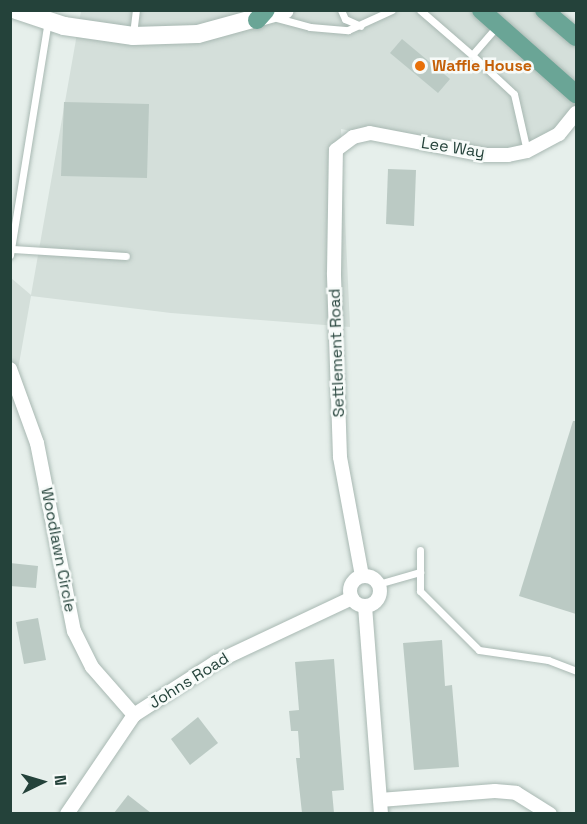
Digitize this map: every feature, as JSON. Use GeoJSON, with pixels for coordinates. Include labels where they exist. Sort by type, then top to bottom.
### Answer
{"type":"FeatureCollection","features":[{"type":"Feature","properties":{"kind":"main road"},"geometry":{"type":"LineString","coordinates":[[481,10],[576,94]]}},
{"type":"Feature","properties":{"kind":"main road"},"geometry":{"type":"LineString","coordinates":[[544,10],[576,38]]}},
{"type":"Feature","properties":{"kind":"street"},"geometry":{"type":"LineString","coordinates":[[16,10],[48,21],[133,36],[198,34],[269,14]]}},
{"type":"Feature","properties":{"kind":"street","name":"Lee Way"},"geometry":{"type":"LineString","coordinates":[[353,137],[370,133],[484,154],[527,151],[559,134],[576,113]]}},
{"type":"Feature","properties":{"kind":"street","name":"Settlement Road"},"geometry":{"type":"LineString","coordinates":[[353,137],[336,150],[334,273],[340,458],[362,576]]}},
{"type":"Feature","properties":{"kind":"street","name":"Woodlawn Circle"},"geometry":{"type":"LineString","coordinates":[[10,369],[37,443],[74,631],[92,667],[134,715]]}},
{"type":"Feature","properties":{"kind":"street"},"geometry":{"type":"LineString","coordinates":[[362,576],[378,584],[378,598],[365,606],[352,598],[351,585],[362,576]]}},
{"type":"Feature","properties":{"kind":"street","name":"Johns Road"},"geometry":{"type":"LineString","coordinates":[[67,813],[134,715],[216,662],[352,598]]}},
{"type":"Feature","properties":{"kind":"street"},"geometry":{"type":"LineString","coordinates":[[365,606],[380,807],[495,791],[516,793],[550,813]]}},
{"type":"Feature","properties":{"kind":"lane"},"geometry":{"type":"LineString","coordinates":[[133,36],[136,10]]}},
{"type":"Feature","properties":{"kind":"lane"},"geometry":{"type":"LineString","coordinates":[[341,10],[345,18],[361,26]]}},
{"type":"Feature","properties":{"kind":"lane"},"geometry":{"type":"LineString","coordinates":[[269,14],[310,27],[348,30],[392,10]]}},
{"type":"Feature","properties":{"kind":"lane"},"geometry":{"type":"LineString","coordinates":[[420,10],[514,94],[527,151]]}},
{"type":"Feature","properties":{"kind":"lane"},"geometry":{"type":"LineString","coordinates":[[48,21],[11,252],[126,256]]}},
{"type":"Feature","properties":{"kind":"lane"},"geometry":{"type":"LineString","coordinates":[[472,55],[498,25]]}},
{"type":"Feature","properties":{"kind":"lane"},"geometry":{"type":"LineString","coordinates":[[420,550],[420,591],[479,650],[548,660],[576,671]]}},
{"type":"Feature","properties":{"kind":"lane"},"geometry":{"type":"LineString","coordinates":[[378,584],[420,572]]}},
{"type":"Feature","properties":{"kind":"shaded area"},"geometry":{"type":"Polygon","coordinates":[[[81,11],[542,11],[576,42],[576,119],[560,137],[482,157],[341,129],[350,327],[171,313],[31,296],[11,409],[11,278],[31,295],[81,11]]]}},
{"type":"Feature","properties":{"kind":"building","name":"Waffle House"},"geometry":{"type":"Polygon","coordinates":[[[402,39],[450,79],[438,93],[390,53],[402,39]]]}},
{"type":"Feature","properties":{"kind":"building"},"geometry":{"type":"Polygon","coordinates":[[[64,102],[149,104],[147,178],[61,176],[64,102]]]}},
{"type":"Feature","properties":{"kind":"building"},"geometry":{"type":"Polygon","coordinates":[[[388,169],[416,170],[414,226],[386,224],[388,169]]]}},
{"type":"Feature","properties":{"kind":"building"},"geometry":{"type":"Polygon","coordinates":[[[573,421],[576,421],[576,614],[519,596],[573,421]]]}},
{"type":"Feature","properties":{"kind":"building"},"geometry":{"type":"Polygon","coordinates":[[[10,563],[38,566],[36,588],[10,586],[10,563]]]}},
{"type":"Feature","properties":{"kind":"building"},"geometry":{"type":"Polygon","coordinates":[[[38,618],[46,660],[24,664],[16,622],[38,618]]]}},
{"type":"Feature","properties":{"kind":"building"},"geometry":{"type":"Polygon","coordinates":[[[442,640],[445,686],[452,685],[459,767],[414,770],[403,643],[442,640]]]}},
{"type":"Feature","properties":{"kind":"building"},"geometry":{"type":"Polygon","coordinates":[[[334,659],[344,790],[332,791],[334,813],[302,813],[296,758],[300,758],[298,731],[291,731],[289,711],[299,710],[295,662],[334,659]]]}},
{"type":"Feature","properties":{"kind":"building"},"geometry":{"type":"Polygon","coordinates":[[[198,717],[218,743],[190,765],[171,739],[198,717]]]}},
{"type":"Feature","properties":{"kind":"building"},"geometry":{"type":"Polygon","coordinates":[[[128,795],[151,813],[114,813],[128,795]]]}},
{"type":"Feature","properties":{"kind":"place","name":"Waffle House"},"geometry":{"type":"Point","coordinates":[420,66]}}]}
